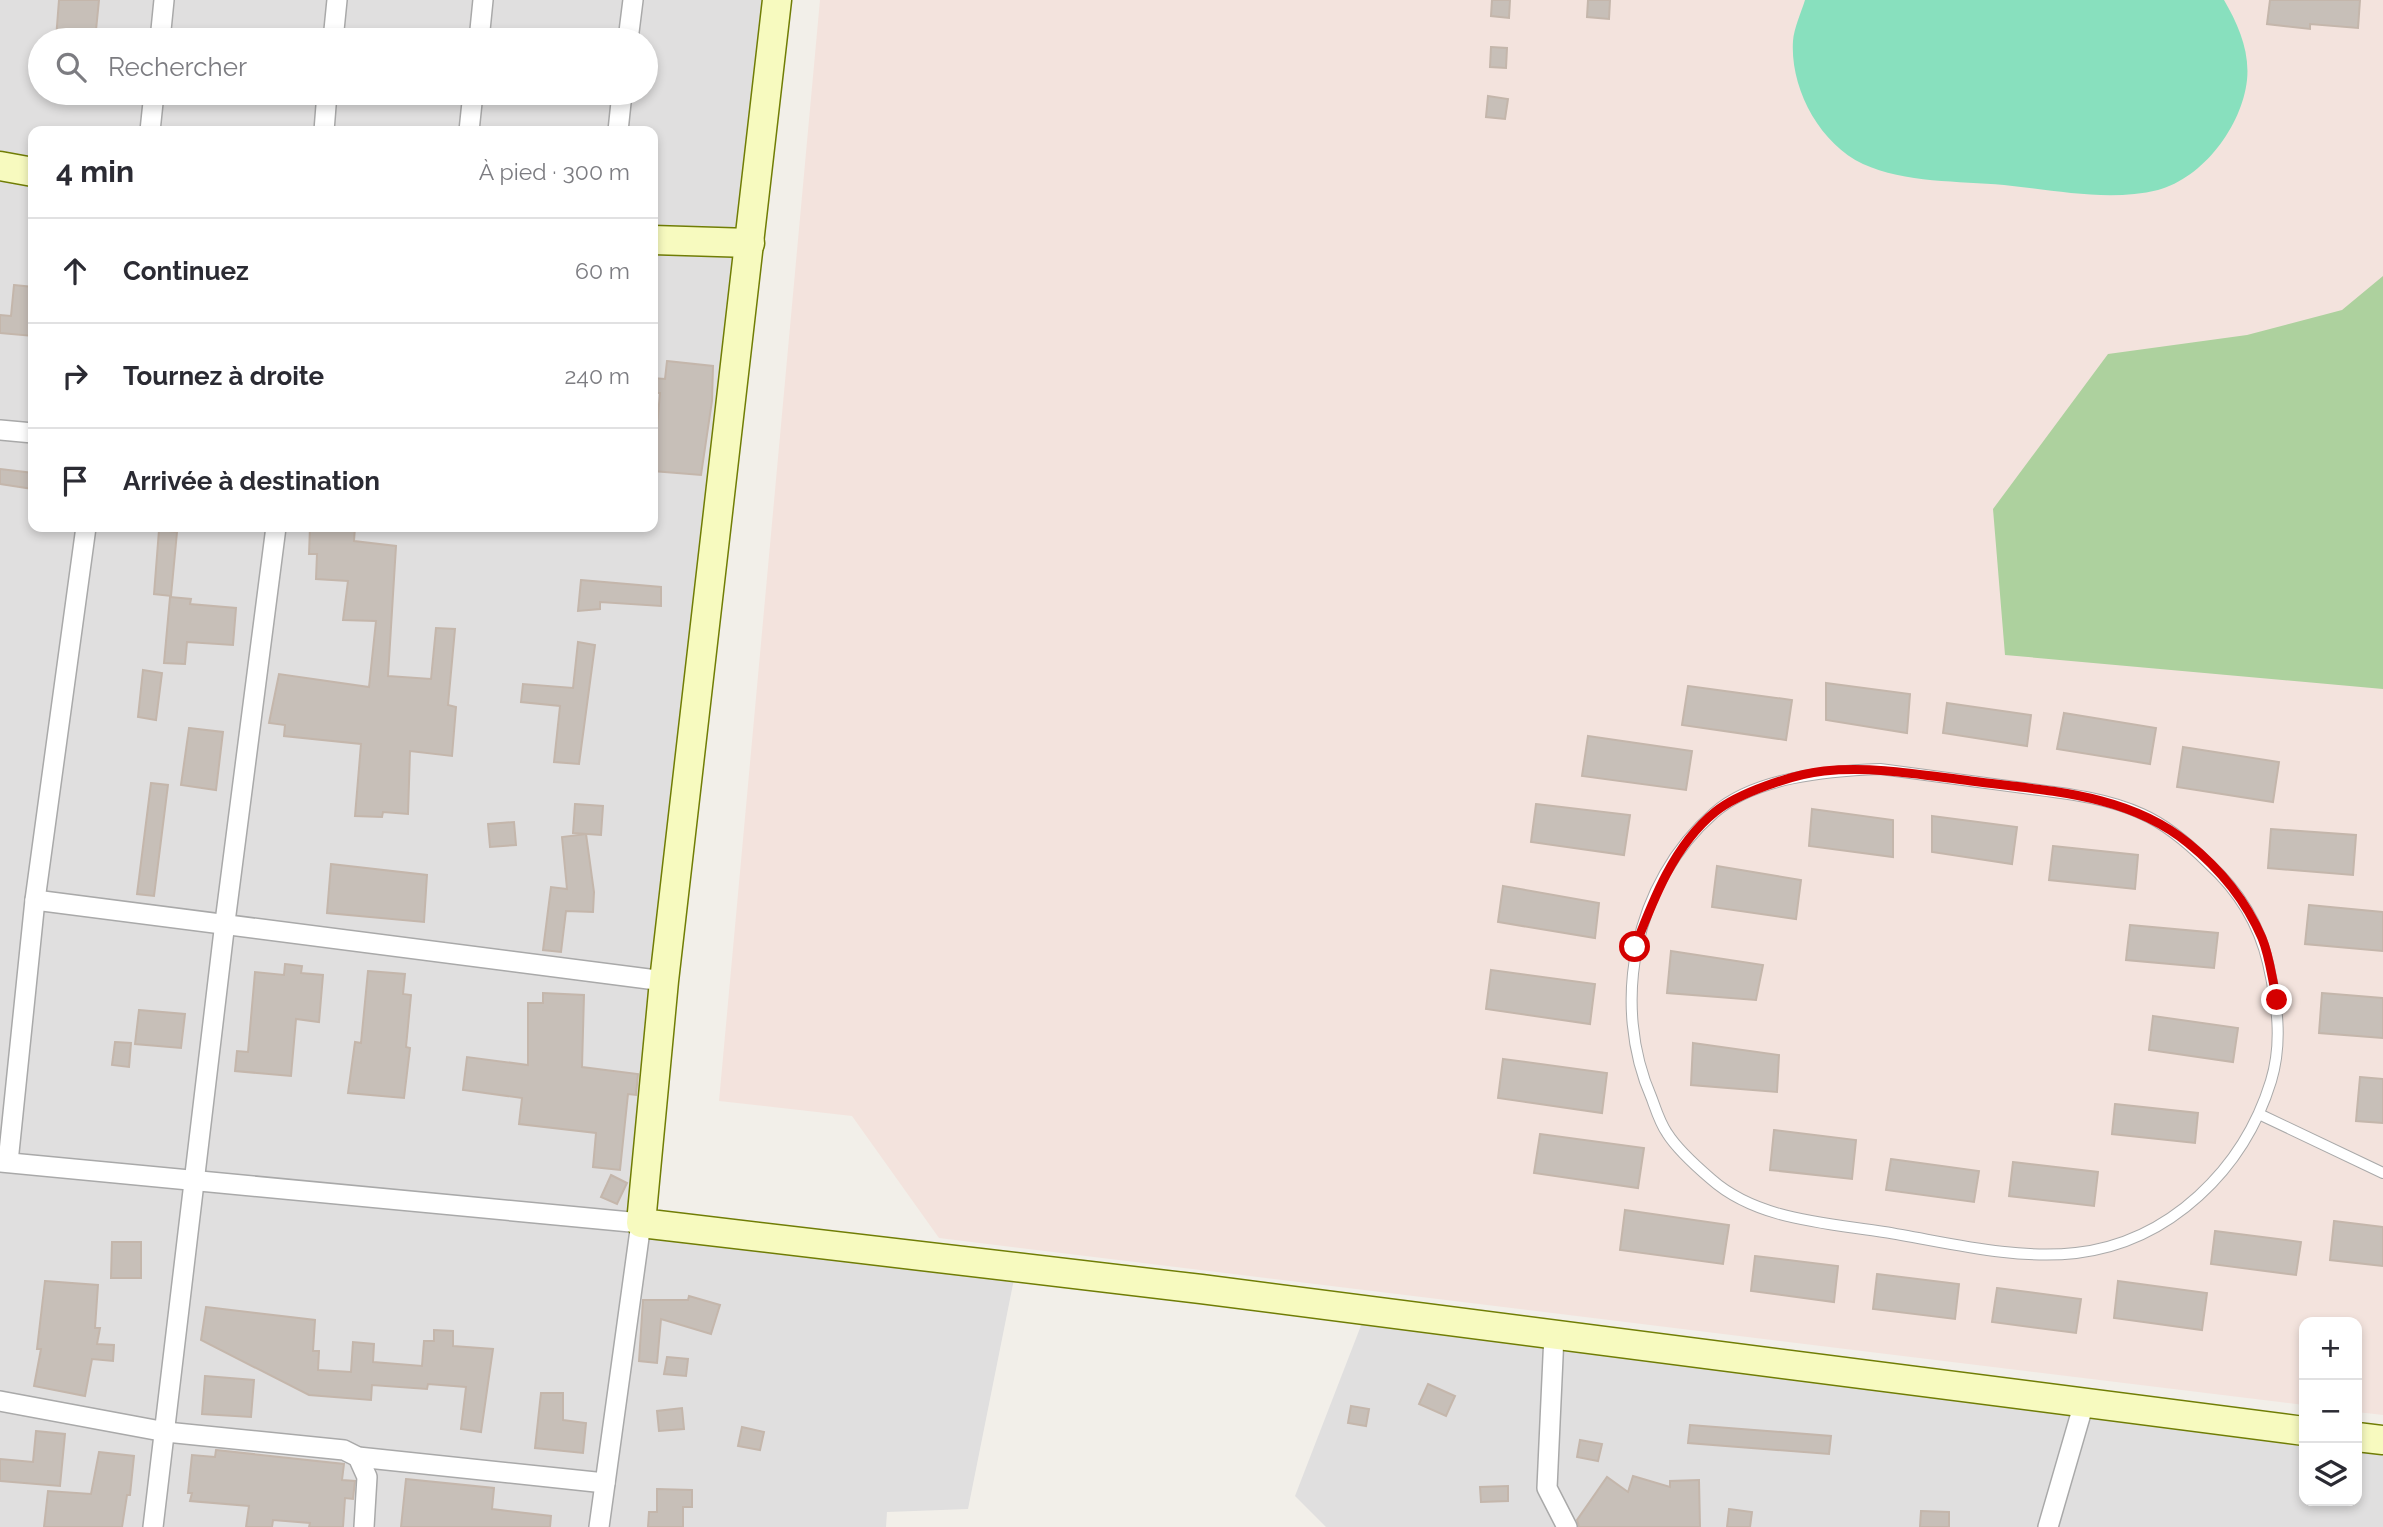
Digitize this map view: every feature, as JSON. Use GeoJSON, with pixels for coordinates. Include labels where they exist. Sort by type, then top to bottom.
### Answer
{"type":"FeatureCollection","features":[{"type":"Feature","properties":{"kind":"street"},"geometry":{"type":"LineString","coordinates":[[161,28],[164,0]]}},
{"type":"Feature","properties":{"kind":"street"},"geometry":{"type":"LineString","coordinates":[[334,28],[337,0]]}},
{"type":"Feature","properties":{"kind":"street"},"geometry":{"type":"LineString","coordinates":[[480,28],[483,0]]}},
{"type":"Feature","properties":{"kind":"street"},"geometry":{"type":"LineString","coordinates":[[630,28],[633,0]]}},
{"type":"Feature","properties":{"kind":"street"},"geometry":{"type":"LineString","coordinates":[[599,1527],[641,1223],[664,981],[777,0]]}},
{"type":"Feature","properties":{"kind":"street"},"geometry":{"type":"LineString","coordinates":[[151,126],[153,105]]}},
{"type":"Feature","properties":{"kind":"street"},"geometry":{"type":"LineString","coordinates":[[324,126],[326,105]]}},
{"type":"Feature","properties":{"kind":"street"},"geometry":{"type":"LineString","coordinates":[[470,126],[472,105]]}},
{"type":"Feature","properties":{"kind":"street"},"geometry":{"type":"LineString","coordinates":[[619,126],[621,105]]}},
{"type":"Feature","properties":{"kind":"street"},"geometry":{"type":"LineString","coordinates":[[0,166],[28,171]]}},
{"type":"Feature","properties":{"kind":"street"},"geometry":{"type":"LineString","coordinates":[[658,240],[750,243]]}},
{"type":"Feature","properties":{"kind":"street"},"geometry":{"type":"LineString","coordinates":[[0,430],[28,433]]}},
{"type":"Feature","properties":{"kind":"street"},"geometry":{"type":"LineString","coordinates":[[85,532],[4,1162],[641,1223],[1201,1289],[2299,1430]]}},
{"type":"Feature","properties":{"kind":"street"},"geometry":{"type":"LineString","coordinates":[[153,1527],[225,922],[275,532]]}},
{"type":"Feature","properties":{"kind":"street"},"geometry":{"type":"LineString","coordinates":[[36,900],[225,922],[664,981]]}},
{"type":"Feature","properties":{"kind":"street"},"geometry":{"type":"LineString","coordinates":[[1554,1335],[1547,1488],[1567,1527]]}},
{"type":"Feature","properties":{"kind":"street"},"geometry":{"type":"LineString","coordinates":[[0,1401],[166,1432],[344,1450],[358,1457],[605,1483]]}},
{"type":"Feature","properties":{"kind":"street"},"geometry":{"type":"LineString","coordinates":[[2048,1527],[2084,1403]]}},
{"type":"Feature","properties":{"kind":"street"},"geometry":{"type":"LineString","coordinates":[[2362,1438],[2383,1440]]}},
{"type":"Feature","properties":{"kind":"street"},"geometry":{"type":"LineString","coordinates":[[358,1457],[366,1477],[364,1527]]}},
{"type":"Feature","properties":{"kind":"lane"},"geometry":{"type":"LineString","coordinates":[[1880,769],[2091,797],[2143,815],[2187,842],[2232,886],[2263,939],[2277,1000],[2278,1056],[2261,1115],[2229,1167],[2187,1208],[2131,1240],[2077,1253],[2018,1253],[1776,1215],[1714,1182],[1667,1133],[1639,1071],[1629,1005],[1635,947],[1654,895],[1680,852],[1715,811],[1760,788],[1821,771],[1880,769]]}},
{"type":"Feature","properties":{"kind":"lane"},"geometry":{"type":"LineString","coordinates":[[2261,1115],[2383,1173]]}},
{"type":"Feature","properties":{"kind":"shaded area"},"geometry":{"type":"Polygon","coordinates":[[[0,0],[776,0],[641,1223],[1014,1279],[968,1509],[887,1512],[886,1527],[0,1527],[0,0]]]}},
{"type":"Feature","properties":{"kind":"shaded area"},"geometry":{"type":"Polygon","coordinates":[[[820,0],[2383,0],[2383,1415],[2362,1413],[2362,1317],[2299,1317],[2299,1404],[939,1238],[852,1116],[719,1101],[820,0]]]}},
{"type":"Feature","properties":{"kind":"shaded area"},"geometry":{"type":"Polygon","coordinates":[[[1367,1310],[2299,1430],[2299,1506],[2362,1506],[2362,1438],[2383,1441],[2383,1527],[1326,1527],[1295,1496],[1367,1310]]]}},
{"type":"Feature","properties":{"kind":"green space"},"geometry":{"type":"Polygon","coordinates":[[[1805,0],[2224,0],[2245,48],[2247,80],[2244,97],[2229,132],[2218,148],[2190,174],[2175,184],[2158,190],[2120,195],[2081,194],[1896,175],[1863,164],[1847,155],[1833,143],[1810,112],[1796,77],[1793,59],[1796,26],[1805,0]]]}},
{"type":"Feature","properties":{"kind":"green space"},"geometry":{"type":"Polygon","coordinates":[[[2383,276],[2383,689],[2005,655],[1993,509],[2108,354],[2247,335],[2342,310],[2383,276]]]}},
{"type":"Feature","properties":{"kind":"building"},"geometry":{"type":"Polygon","coordinates":[[[59,0],[99,0],[96,28],[57,28],[59,0]]]}},
{"type":"Feature","properties":{"kind":"building"},"geometry":{"type":"Polygon","coordinates":[[[1492,0],[1510,0],[1509,18],[1491,16],[1492,0]]]}},
{"type":"Feature","properties":{"kind":"building"},"geometry":{"type":"Polygon","coordinates":[[[1588,0],[1610,0],[1609,19],[1587,17],[1588,0]]]}},
{"type":"Feature","properties":{"kind":"building"},"geometry":{"type":"Polygon","coordinates":[[[2270,0],[2360,0],[2358,28],[2310,24],[2310,29],[2267,24],[2270,0]]]}},
{"type":"Feature","properties":{"kind":"building"},"geometry":{"type":"Polygon","coordinates":[[[1491,47],[1507,48],[1506,68],[1490,67],[1491,47]]]}},
{"type":"Feature","properties":{"kind":"building"},"geometry":{"type":"Polygon","coordinates":[[[1488,96],[1508,99],[1505,119],[1486,117],[1488,96]]]}},
{"type":"Feature","properties":{"kind":"building"},"geometry":{"type":"Polygon","coordinates":[[[14,285],[28,286],[28,336],[0,333],[0,315],[11,316],[14,285]]]}},
{"type":"Feature","properties":{"kind":"building"},"geometry":{"type":"Polygon","coordinates":[[[667,361],[713,366],[712,401],[701,475],[658,471],[658,378],[665,379],[667,361]]]}},
{"type":"Feature","properties":{"kind":"building"},"geometry":{"type":"Polygon","coordinates":[[[0,469],[28,472],[28,488],[0,484],[0,469]]]}},
{"type":"Feature","properties":{"kind":"building"},"geometry":{"type":"Polygon","coordinates":[[[159,532],[177,532],[171,596],[154,594],[159,532]]]}},
{"type":"Feature","properties":{"kind":"building"},"geometry":{"type":"Polygon","coordinates":[[[310,532],[355,532],[354,541],[396,546],[388,676],[431,679],[436,628],[455,629],[448,705],[456,707],[452,756],[410,751],[408,814],[383,812],[382,817],[355,816],[361,744],[284,736],[285,725],[269,723],[279,674],[369,687],[376,621],[343,620],[348,581],[316,579],[317,554],[309,554],[310,532]]]}},
{"type":"Feature","properties":{"kind":"building"},"geometry":{"type":"Polygon","coordinates":[[[581,580],[661,587],[661,606],[600,602],[600,609],[578,611],[581,580]]]}},
{"type":"Feature","properties":{"kind":"building"},"geometry":{"type":"Polygon","coordinates":[[[170,597],[191,599],[190,604],[236,608],[233,645],[187,642],[185,664],[164,663],[170,597]]]}},
{"type":"Feature","properties":{"kind":"building"},"geometry":{"type":"Polygon","coordinates":[[[578,642],[595,645],[579,764],[554,762],[560,706],[521,702],[523,684],[573,688],[578,642]]]}},
{"type":"Feature","properties":{"kind":"building"},"geometry":{"type":"Polygon","coordinates":[[[143,670],[162,673],[156,720],[138,717],[143,670]]]}},
{"type":"Feature","properties":{"kind":"building"},"geometry":{"type":"Polygon","coordinates":[[[1826,683],[1910,694],[1907,733],[1826,720],[1826,683]]]}},
{"type":"Feature","properties":{"kind":"building"},"geometry":{"type":"Polygon","coordinates":[[[1688,686],[1792,700],[1786,740],[1682,725],[1688,686]]]}},
{"type":"Feature","properties":{"kind":"building"},"geometry":{"type":"Polygon","coordinates":[[[1947,703],[2031,715],[2027,746],[1943,733],[1947,703]]]}},
{"type":"Feature","properties":{"kind":"building"},"geometry":{"type":"Polygon","coordinates":[[[2064,713],[2156,728],[2150,764],[2057,749],[2064,713]]]}},
{"type":"Feature","properties":{"kind":"building"},"geometry":{"type":"Polygon","coordinates":[[[189,728],[223,732],[216,790],[181,785],[189,728]]]}},
{"type":"Feature","properties":{"kind":"building"},"geometry":{"type":"Polygon","coordinates":[[[1588,736],[1692,751],[1686,790],[1582,776],[1588,736]]]}},
{"type":"Feature","properties":{"kind":"building"},"geometry":{"type":"Polygon","coordinates":[[[2183,747],[2279,762],[2273,802],[2177,787],[2183,747]]]}},
{"type":"Feature","properties":{"kind":"building"},"geometry":{"type":"Polygon","coordinates":[[[151,783],[168,785],[154,896],[137,894],[151,783]]]}},
{"type":"Feature","properties":{"kind":"building"},"geometry":{"type":"Polygon","coordinates":[[[575,804],[603,806],[601,835],[573,833],[575,804]]]}},
{"type":"Feature","properties":{"kind":"building"},"geometry":{"type":"Polygon","coordinates":[[[1536,804],[1630,815],[1624,855],[1531,842],[1536,804]]]}},
{"type":"Feature","properties":{"kind":"building"},"geometry":{"type":"Polygon","coordinates":[[[1812,809],[1893,820],[1893,857],[1809,846],[1812,809]]]}},
{"type":"Feature","properties":{"kind":"building"},"geometry":{"type":"Polygon","coordinates":[[[1932,816],[2017,827],[2012,864],[1932,852],[1932,816]]]}},
{"type":"Feature","properties":{"kind":"building"},"geometry":{"type":"Polygon","coordinates":[[[514,822],[516,845],[490,847],[488,824],[514,822]]]}},
{"type":"Feature","properties":{"kind":"building"},"geometry":{"type":"Polygon","coordinates":[[[2271,829],[2356,835],[2353,875],[2268,868],[2271,829]]]}},
{"type":"Feature","properties":{"kind":"building"},"geometry":{"type":"Polygon","coordinates":[[[586,834],[594,892],[593,912],[566,911],[561,952],[543,950],[551,887],[567,889],[562,837],[586,834]]]}},
{"type":"Feature","properties":{"kind":"building"},"geometry":{"type":"Polygon","coordinates":[[[2053,846],[2138,855],[2135,889],[2049,880],[2053,846]]]}},
{"type":"Feature","properties":{"kind":"building"},"geometry":{"type":"Polygon","coordinates":[[[331,864],[427,875],[424,922],[327,913],[331,864]]]}},
{"type":"Feature","properties":{"kind":"building"},"geometry":{"type":"Polygon","coordinates":[[[1717,866],[1801,880],[1796,919],[1712,907],[1717,866]]]}},
{"type":"Feature","properties":{"kind":"building"},"geometry":{"type":"Polygon","coordinates":[[[1503,886],[1599,903],[1595,938],[1498,922],[1503,886]]]}},
{"type":"Feature","properties":{"kind":"building"},"geometry":{"type":"Polygon","coordinates":[[[2309,905],[2383,912],[2383,951],[2305,944],[2309,905]]]}},
{"type":"Feature","properties":{"kind":"building"},"geometry":{"type":"Polygon","coordinates":[[[2130,925],[2218,933],[2214,968],[2126,960],[2130,925]]]}},
{"type":"Feature","properties":{"kind":"building"},"geometry":{"type":"Polygon","coordinates":[[[1671,951],[1763,965],[1756,1000],[1667,993],[1671,951]]]}},
{"type":"Feature","properties":{"kind":"building"},"geometry":{"type":"Polygon","coordinates":[[[285,964],[302,966],[301,973],[323,975],[319,1022],[296,1019],[291,1076],[235,1071],[237,1051],[248,1052],[255,972],[284,975],[285,964]]]}},
{"type":"Feature","properties":{"kind":"building"},"geometry":{"type":"Polygon","coordinates":[[[1491,970],[1595,984],[1590,1024],[1486,1009],[1491,970]]]}},
{"type":"Feature","properties":{"kind":"building"},"geometry":{"type":"Polygon","coordinates":[[[368,971],[405,974],[403,994],[411,995],[406,1047],[410,1048],[404,1098],[348,1093],[355,1042],[361,1043],[368,971]]]}},
{"type":"Feature","properties":{"kind":"building"},"geometry":{"type":"Polygon","coordinates":[[[543,993],[584,995],[582,1067],[638,1074],[636,1095],[628,1094],[620,1170],[593,1167],[596,1133],[519,1124],[522,1098],[463,1090],[467,1057],[528,1065],[528,1003],[543,1003],[543,993]]]}},
{"type":"Feature","properties":{"kind":"building"},"geometry":{"type":"Polygon","coordinates":[[[2322,993],[2383,998],[2383,1038],[2319,1033],[2322,993]]]}},
{"type":"Feature","properties":{"kind":"building"},"geometry":{"type":"Polygon","coordinates":[[[139,1010],[185,1014],[181,1048],[135,1044],[139,1010]]]}},
{"type":"Feature","properties":{"kind":"building"},"geometry":{"type":"Polygon","coordinates":[[[2153,1016],[2238,1028],[2233,1062],[2149,1050],[2153,1016]]]}},
{"type":"Feature","properties":{"kind":"building"},"geometry":{"type":"Polygon","coordinates":[[[115,1042],[131,1043],[129,1067],[112,1065],[115,1042]]]}},
{"type":"Feature","properties":{"kind":"building"},"geometry":{"type":"Polygon","coordinates":[[[1693,1043],[1779,1055],[1777,1092],[1691,1085],[1693,1043]]]}},
{"type":"Feature","properties":{"kind":"building"},"geometry":{"type":"Polygon","coordinates":[[[1503,1059],[1607,1073],[1602,1113],[1498,1098],[1503,1059]]]}},
{"type":"Feature","properties":{"kind":"building"},"geometry":{"type":"Polygon","coordinates":[[[2360,1077],[2383,1079],[2383,1123],[2356,1121],[2360,1077]]]}},
{"type":"Feature","properties":{"kind":"building"},"geometry":{"type":"Polygon","coordinates":[[[2115,1104],[2198,1113],[2195,1143],[2112,1134],[2115,1104]]]}},
{"type":"Feature","properties":{"kind":"building"},"geometry":{"type":"Polygon","coordinates":[[[1774,1130],[1856,1140],[1852,1179],[1770,1170],[1774,1130]]]}},
{"type":"Feature","properties":{"kind":"building"},"geometry":{"type":"Polygon","coordinates":[[[1540,1134],[1644,1148],[1638,1188],[1534,1173],[1540,1134]]]}},
{"type":"Feature","properties":{"kind":"building"},"geometry":{"type":"Polygon","coordinates":[[[1891,1159],[1979,1171],[1974,1202],[1886,1190],[1891,1159]]]}},
{"type":"Feature","properties":{"kind":"building"},"geometry":{"type":"Polygon","coordinates":[[[2013,1162],[2098,1172],[2094,1206],[2009,1196],[2013,1162]]]}},
{"type":"Feature","properties":{"kind":"building"},"geometry":{"type":"Polygon","coordinates":[[[611,1175],[627,1183],[617,1204],[601,1197],[611,1175]]]}},
{"type":"Feature","properties":{"kind":"building"},"geometry":{"type":"Polygon","coordinates":[[[1625,1210],[1729,1225],[1723,1264],[1620,1250],[1625,1210]]]}},
{"type":"Feature","properties":{"kind":"building"},"geometry":{"type":"Polygon","coordinates":[[[2334,1221],[2383,1227],[2383,1266],[2330,1260],[2334,1221]]]}},
{"type":"Feature","properties":{"kind":"building"},"geometry":{"type":"Polygon","coordinates":[[[2215,1231],[2301,1242],[2296,1275],[2211,1264],[2215,1231]]]}},
{"type":"Feature","properties":{"kind":"building"},"geometry":{"type":"Polygon","coordinates":[[[112,1242],[141,1242],[141,1278],[111,1278],[112,1242]]]}},
{"type":"Feature","properties":{"kind":"building"},"geometry":{"type":"Polygon","coordinates":[[[1755,1256],[1838,1266],[1834,1302],[1751,1291],[1755,1256]]]}},
{"type":"Feature","properties":{"kind":"building"},"geometry":{"type":"Polygon","coordinates":[[[1877,1274],[1959,1284],[1955,1319],[1873,1309],[1877,1274]]]}},
{"type":"Feature","properties":{"kind":"building"},"geometry":{"type":"Polygon","coordinates":[[[45,1281],[98,1285],[95,1328],[100,1328],[97,1344],[114,1345],[113,1361],[92,1359],[85,1396],[34,1386],[41,1349],[37,1349],[45,1281]]]}},
{"type":"Feature","properties":{"kind":"building"},"geometry":{"type":"Polygon","coordinates":[[[2118,1281],[2207,1293],[2202,1330],[2114,1318],[2118,1281]]]}},
{"type":"Feature","properties":{"kind":"building"},"geometry":{"type":"Polygon","coordinates":[[[1997,1288],[2081,1299],[2076,1333],[1992,1322],[1997,1288]]]}},
{"type":"Feature","properties":{"kind":"building"},"geometry":{"type":"Polygon","coordinates":[[[689,1296],[720,1305],[711,1334],[661,1319],[657,1363],[639,1361],[643,1300],[688,1300],[689,1296]]]}},
{"type":"Feature","properties":{"kind":"building"},"geometry":{"type":"Polygon","coordinates":[[[206,1307],[315,1320],[313,1351],[319,1351],[318,1370],[351,1372],[353,1342],[374,1344],[373,1362],[422,1366],[424,1341],[434,1341],[434,1330],[453,1331],[453,1346],[493,1349],[481,1432],[461,1429],[466,1387],[428,1384],[427,1389],[372,1385],[371,1400],[309,1395],[201,1340],[206,1307]]]}},
{"type":"Feature","properties":{"kind":"building"},"geometry":{"type":"Polygon","coordinates":[[[667,1357],[688,1359],[686,1376],[664,1374],[667,1357]]]}},
{"type":"Feature","properties":{"kind":"building"},"geometry":{"type":"Polygon","coordinates":[[[205,1376],[254,1380],[251,1417],[202,1414],[205,1376]]]}},
{"type":"Feature","properties":{"kind":"building"},"geometry":{"type":"Polygon","coordinates":[[[1428,1384],[1455,1396],[1446,1416],[1419,1404],[1428,1384]]]}},
{"type":"Feature","properties":{"kind":"building"},"geometry":{"type":"Polygon","coordinates":[[[541,1393],[563,1393],[563,1420],[586,1423],[583,1453],[535,1448],[541,1393]]]}},
{"type":"Feature","properties":{"kind":"building"},"geometry":{"type":"Polygon","coordinates":[[[1351,1406],[1369,1409],[1366,1426],[1348,1423],[1351,1406]]]}},
{"type":"Feature","properties":{"kind":"building"},"geometry":{"type":"Polygon","coordinates":[[[682,1408],[684,1429],[659,1431],[657,1411],[682,1408]]]}},
{"type":"Feature","properties":{"kind":"building"},"geometry":{"type":"Polygon","coordinates":[[[1690,1425],[1831,1436],[1829,1454],[1688,1443],[1690,1425]]]}},
{"type":"Feature","properties":{"kind":"building"},"geometry":{"type":"Polygon","coordinates":[[[742,1427],[764,1432],[760,1450],[738,1446],[742,1427]]]}},
{"type":"Feature","properties":{"kind":"building"},"geometry":{"type":"Polygon","coordinates":[[[36,1431],[65,1434],[60,1486],[0,1481],[0,1459],[33,1462],[36,1431]]]}},
{"type":"Feature","properties":{"kind":"building"},"geometry":{"type":"Polygon","coordinates":[[[1580,1440],[1602,1444],[1598,1461],[1577,1457],[1580,1440]]]}},
{"type":"Feature","properties":{"kind":"building"},"geometry":{"type":"Polygon","coordinates":[[[216,1450],[344,1464],[342,1480],[355,1481],[353,1499],[345,1498],[343,1527],[309,1527],[310,1523],[273,1520],[272,1527],[246,1527],[249,1506],[190,1501],[192,1493],[188,1493],[192,1455],[215,1457],[216,1450]]]}},
{"type":"Feature","properties":{"kind":"building"},"geometry":{"type":"Polygon","coordinates":[[[99,1452],[134,1456],[130,1495],[127,1495],[122,1527],[44,1527],[48,1491],[91,1494],[99,1452]]]}},
{"type":"Feature","properties":{"kind":"building"},"geometry":{"type":"Polygon","coordinates":[[[1633,1476],[1670,1487],[1670,1481],[1699,1480],[1700,1527],[1579,1527],[1577,1520],[1607,1477],[1628,1492],[1633,1476]]]}},
{"type":"Feature","properties":{"kind":"building"},"geometry":{"type":"Polygon","coordinates":[[[406,1479],[494,1488],[492,1509],[551,1516],[550,1527],[401,1527],[406,1479]]]}},
{"type":"Feature","properties":{"kind":"building"},"geometry":{"type":"Polygon","coordinates":[[[1508,1486],[1508,1501],[1481,1502],[1480,1487],[1508,1486]]]}},
{"type":"Feature","properties":{"kind":"building"},"geometry":{"type":"Polygon","coordinates":[[[657,1489],[692,1490],[692,1507],[683,1507],[683,1527],[648,1527],[649,1512],[657,1512],[657,1489]]]}},
{"type":"Feature","properties":{"kind":"building"},"geometry":{"type":"Polygon","coordinates":[[[1729,1509],[1752,1512],[1750,1527],[1727,1527],[1729,1509]]]}},
{"type":"Feature","properties":{"kind":"building"},"geometry":{"type":"Polygon","coordinates":[[[1921,1511],[1949,1512],[1949,1527],[1920,1527],[1921,1511]]]}},
{"type":"Feature","properties":{"kind":"route"},"geometry":{"type":"LineString","coordinates":[[1635,947],[1654,895],[1680,852],[1715,811],[1760,788],[1821,771],[1880,769],[2091,797],[2143,815],[2187,842],[2232,886],[2263,939],[2277,1000]]}}]}
